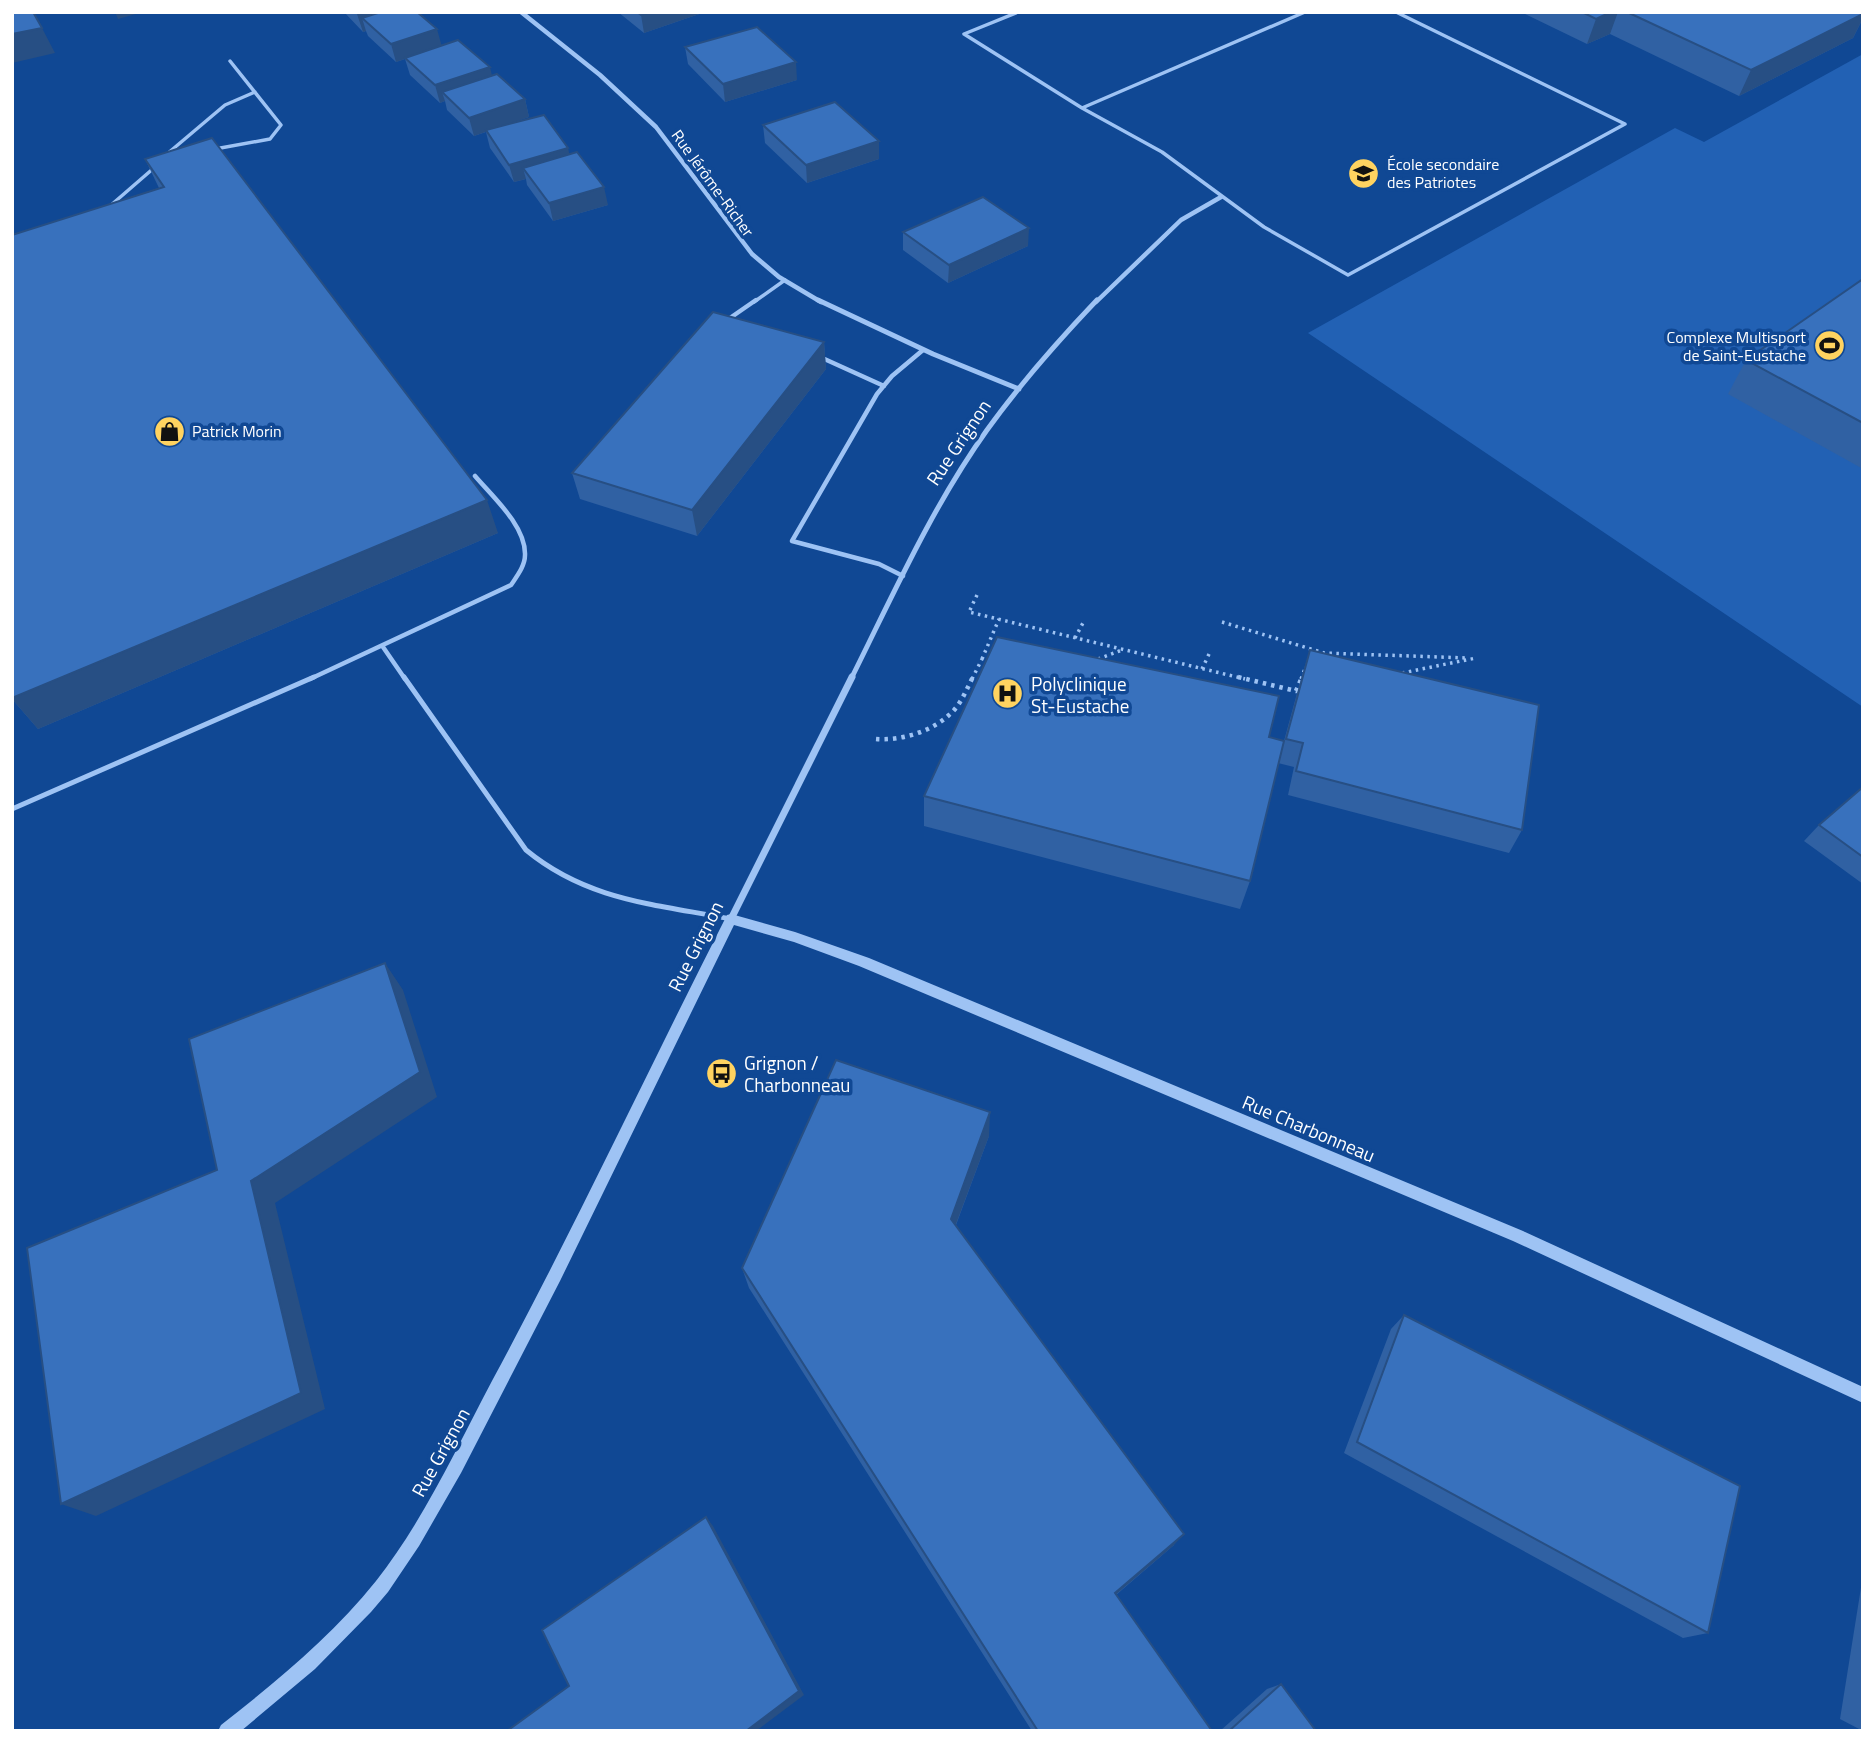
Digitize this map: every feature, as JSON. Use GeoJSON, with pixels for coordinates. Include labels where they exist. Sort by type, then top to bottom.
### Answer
{"type":"FeatureCollection","features":[{"type":"Feature","properties":{"kind":"street","name":"Rue Jérôme-Richer"},"geometry":{"type":"LineString","coordinates":[[521,12],[635,106],[672,145],[735,236],[751,253],[785,280],[822,302],[923,349],[1019,389]]}},
{"type":"Feature","properties":{"kind":"street","name":"Rue Grignon"},"geometry":{"type":"LineString","coordinates":[[227,1731],[312,1660],[359,1613],[402,1555],[444,1487],[530,1329],[903,576],[967,460],[1054,345],[1152,244],[1181,220],[1221,197]]}},
{"type":"Feature","properties":{"kind":"street","name":"Rue Charbonneau"},"geometry":{"type":"LineString","coordinates":[[731,919],[795,937],[864,962],[1404,1188],[1591,1268],[1863,1395]]}},
{"type":"Feature","properties":{"kind":"lane"},"geometry":{"type":"LineString","coordinates":[[1018,12],[964,34],[1082,108],[1162,152],[1264,227],[1348,275],[1625,124],[1396,12]]}},
{"type":"Feature","properties":{"kind":"lane"},"geometry":{"type":"LineString","coordinates":[[1082,108],[1305,12]]}},
{"type":"Feature","properties":{"kind":"lane"},"geometry":{"type":"LineString","coordinates":[[212,149],[271,139],[281,125],[230,61]]}},
{"type":"Feature","properties":{"kind":"lane"},"geometry":{"type":"LineString","coordinates":[[103,212],[209,116],[225,104],[255,92]]}},
{"type":"Feature","properties":{"kind":"lane"},"geometry":{"type":"LineString","coordinates":[[153,168],[164,164]]}},
{"type":"Feature","properties":{"kind":"lane"},"geometry":{"type":"LineString","coordinates":[[741,323],[730,318],[785,280]]}},
{"type":"Feature","properties":{"kind":"lane"},"geometry":{"type":"LineString","coordinates":[[903,576],[879,564],[792,541],[857,426],[884,386],[923,349]]}},
{"type":"Feature","properties":{"kind":"lane"},"geometry":{"type":"LineString","coordinates":[[813,354],[884,386]]}},
{"type":"Feature","properties":{"kind":"lane"},"geometry":{"type":"LineString","coordinates":[[12,809],[383,647],[511,584],[522,567],[526,552],[522,539],[475,476]]}},
{"type":"Feature","properties":{"kind":"lane"},"geometry":{"type":"LineString","coordinates":[[383,647],[526,850],[544,867],[570,883],[625,901],[731,919]]}},
{"type":"Feature","properties":{"kind":"path"},"geometry":{"type":"LineString","coordinates":[[977,595],[969,612],[1296,691],[1305,666],[1315,668]]}},
{"type":"Feature","properties":{"kind":"path"},"geometry":{"type":"LineString","coordinates":[[876,738],[897,741],[948,717],[960,703],[999,619]]}},
{"type":"Feature","properties":{"kind":"path"},"geometry":{"type":"LineString","coordinates":[[1075,638],[1084,621]]}},
{"type":"Feature","properties":{"kind":"path"},"geometry":{"type":"LineString","coordinates":[[1222,622],[1324,653],[1404,653],[1476,658],[1404,673],[1391,673]]}},
{"type":"Feature","properties":{"kind":"path"},"geometry":{"type":"LineString","coordinates":[[1088,660],[1123,650]]}},
{"type":"Feature","properties":{"kind":"path"},"geometry":{"type":"LineString","coordinates":[[1202,669],[1210,652]]}},
{"type":"Feature","properties":{"kind":"path"},"geometry":{"type":"LineString","coordinates":[[982,659],[1005,662]]}},
{"type":"Feature","properties":{"kind":"shaded area"},"geometry":{"type":"Polygon","coordinates":[[[1863,54],[1863,707],[1308,333],[1675,128],[1704,142],[1863,54]]]}},
{"type":"Feature","properties":{"kind":"building"},"geometry":{"type":"Polygon","coordinates":[[[12,12],[33,12],[42,28],[12,34],[12,12]]]}},
{"type":"Feature","properties":{"kind":"building"},"geometry":{"type":"Polygon","coordinates":[[[381,12],[417,12],[437,29],[391,44],[362,18],[381,12]]]}},
{"type":"Feature","properties":{"kind":"building"},"geometry":{"type":"Polygon","coordinates":[[[1582,12],[1611,12],[1596,19],[1582,12]]]}},
{"type":"Feature","properties":{"kind":"building"},"geometry":{"type":"Polygon","coordinates":[[[1627,12],[1863,12],[1863,14],[1751,70],[1627,12]]]}},
{"type":"Feature","properties":{"kind":"building"},"geometry":{"type":"Polygon","coordinates":[[[757,27],[796,62],[723,84],[685,47],[757,27]]]}},
{"type":"Feature","properties":{"kind":"building"},"geometry":{"type":"Polygon","coordinates":[[[458,40],[490,67],[435,85],[405,58],[458,40]]]}},
{"type":"Feature","properties":{"kind":"building"},"geometry":{"type":"Polygon","coordinates":[[[497,74],[525,99],[469,118],[442,92],[497,74]]]}},
{"type":"Feature","properties":{"kind":"building"},"geometry":{"type":"Polygon","coordinates":[[[835,102],[879,141],[806,165],[763,125],[835,102]]]}},
{"type":"Feature","properties":{"kind":"building"},"geometry":{"type":"Polygon","coordinates":[[[544,115],[568,148],[509,165],[486,130],[544,115]]]}},
{"type":"Feature","properties":{"kind":"building"},"geometry":{"type":"Polygon","coordinates":[[[212,138],[487,500],[12,698],[12,235],[164,187],[145,159],[212,138]]]}},
{"type":"Feature","properties":{"kind":"building"},"geometry":{"type":"Polygon","coordinates":[[[577,152],[604,187],[549,203],[523,168],[577,152]]]}},
{"type":"Feature","properties":{"kind":"building"},"geometry":{"type":"Polygon","coordinates":[[[983,197],[1029,228],[949,265],[903,232],[983,197]]]}},
{"type":"Feature","properties":{"kind":"building"},"geometry":{"type":"Polygon","coordinates":[[[1863,279],[1863,423],[1746,360],[1863,279]]]}},
{"type":"Feature","properties":{"kind":"building"},"geometry":{"type":"Polygon","coordinates":[[[713,312],[824,342],[692,510],[572,473],[713,312]]]}},
{"type":"Feature","properties":{"kind":"building","name":"Polyclinique St-Eustache"},"geometry":{"type":"Polygon","coordinates":[[[997,637],[1279,696],[1269,737],[1284,741],[1250,881],[924,796],[997,637]]]}},
{"type":"Feature","properties":{"kind":"building"},"geometry":{"type":"Polygon","coordinates":[[[1310,650],[1539,705],[1522,830],[1296,771],[1303,743],[1286,739],[1310,650]]]}},
{"type":"Feature","properties":{"kind":"building"},"geometry":{"type":"Polygon","coordinates":[[[1863,787],[1863,857],[1819,825],[1863,787]]]}},
{"type":"Feature","properties":{"kind":"building"},"geometry":{"type":"Polygon","coordinates":[[[385,963],[420,1072],[251,1181],[301,1393],[61,1504],[27,1248],[217,1170],[189,1039],[385,963]]]}},
{"type":"Feature","properties":{"kind":"building"},"geometry":{"type":"Polygon","coordinates":[[[836,1060],[990,1112],[951,1219],[1184,1534],[1115,1593],[1212,1731],[1038,1731],[742,1268],[836,1060]]]}},
{"type":"Feature","properties":{"kind":"building"},"geometry":{"type":"Polygon","coordinates":[[[1404,1315],[1740,1486],[1708,1633],[1357,1442],[1404,1315]]]}},
{"type":"Feature","properties":{"kind":"building"},"geometry":{"type":"Polygon","coordinates":[[[706,1517],[799,1691],[746,1731],[507,1731],[569,1686],[542,1630],[706,1517]]]}},
{"type":"Feature","properties":{"kind":"building"},"geometry":{"type":"Polygon","coordinates":[[[1281,1684],[1316,1731],[1229,1731],[1281,1684]]]}},
{"type":"Feature","properties":{"kind":"place","name":"École secondaire des Patriotes"},"geometry":{"type":"Point","coordinates":[1364,173]}},
{"type":"Feature","properties":{"kind":"place","name":"Complexe Multisport de Saint-Eustache"},"geometry":{"type":"Point","coordinates":[1829,346]}},
{"type":"Feature","properties":{"kind":"place","name":"Patrick Morin"},"geometry":{"type":"Point","coordinates":[169,431]}},
{"type":"Feature","properties":{"kind":"place","name":"Polyclinique St-Eustache"},"geometry":{"type":"Point","coordinates":[1008,694]}},
{"type":"Feature","properties":{"kind":"place","name":"Grignon / Charbonneau"},"geometry":{"type":"Point","coordinates":[721,1073]}}]}
